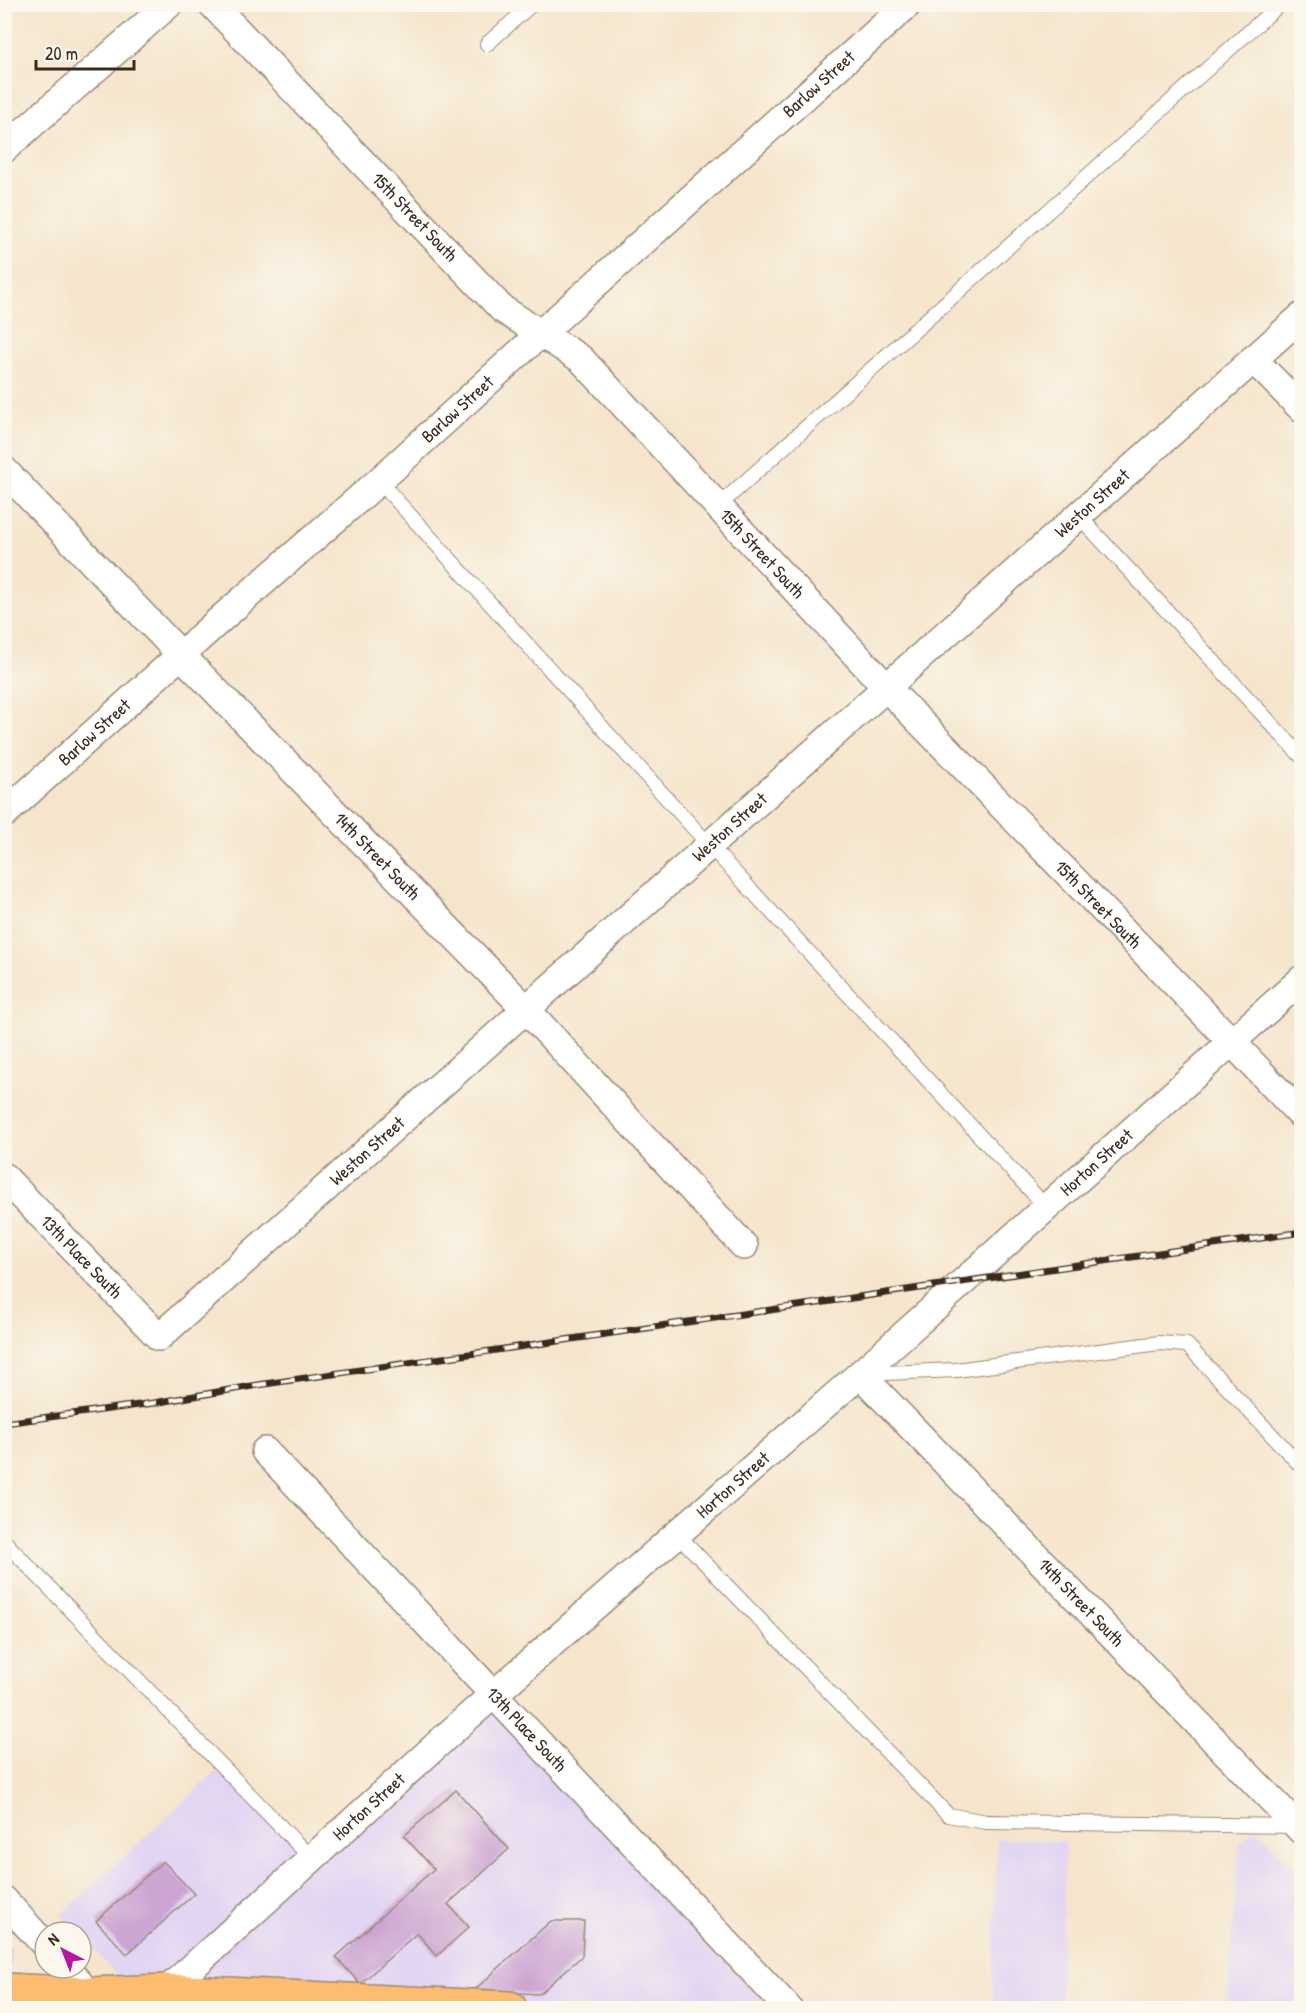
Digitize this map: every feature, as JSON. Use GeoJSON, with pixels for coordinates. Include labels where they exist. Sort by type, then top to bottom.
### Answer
{"type":"FeatureCollection","features":[{"type":"Feature","properties":{"kind":"highway"},"geometry":{"type":"LineString","coordinates":[[4,1990],[89,1994],[166,1991],[510,2008]]}},
{"type":"Feature","properties":{"kind":"street"},"geometry":{"type":"LineString","coordinates":[[4,149],[169,4]]}},
{"type":"Feature","properties":{"kind":"street","name":"15th Street South"},"geometry":{"type":"LineString","coordinates":[[212,4],[502,309],[581,359],[886,687],[1302,1116]]}},
{"type":"Feature","properties":{"kind":"street","name":"Barlow Street"},"geometry":{"type":"LineString","coordinates":[[4,814],[379,481],[908,4]]}},
{"type":"Feature","properties":{"kind":"street","name":"Weston Street"},"geometry":{"type":"LineString","coordinates":[[159,1337],[1302,316]]}},
{"type":"Feature","properties":{"kind":"street"},"geometry":{"type":"LineString","coordinates":[[1253,359],[1302,409]]}},
{"type":"Feature","properties":{"kind":"street","name":"14th Street South"},"geometry":{"type":"LineString","coordinates":[[4,470],[526,1009],[744,1246]]}},
{"type":"Feature","properties":{"kind":"street","name":"Horton Street"},"geometry":{"type":"LineString","coordinates":[[166,1991],[311,1858],[860,1374],[1302,979]]}},
{"type":"Feature","properties":{"kind":"street","name":"13th Place South"},"geometry":{"type":"LineString","coordinates":[[4,1177],[159,1337]]}},
{"type":"Feature","properties":{"kind":"street","name":"14th Street South"},"geometry":{"type":"LineString","coordinates":[[860,1374],[1299,1828]]}},
{"type":"Feature","properties":{"kind":"street","name":"13th Place South"},"geometry":{"type":"LineString","coordinates":[[265,1451],[788,2008]]}},
{"type":"Feature","properties":{"kind":"street"},"geometry":{"type":"LineString","coordinates":[[4,1900],[33,1932]]}},
{"type":"Feature","properties":{"kind":"street"},"geometry":{"type":"LineString","coordinates":[[77,1980],[89,1994]]}},
{"type":"Feature","properties":{"kind":"lane"},"geometry":{"type":"LineString","coordinates":[[487,44],[532,4]]}},
{"type":"Feature","properties":{"kind":"lane"},"geometry":{"type":"LineString","coordinates":[[717,507],[1280,4]]}},
{"type":"Feature","properties":{"kind":"lane"},"geometry":{"type":"LineString","coordinates":[[379,481],[709,845],[1046,1207]]}},
{"type":"Feature","properties":{"kind":"lane"},"geometry":{"type":"LineString","coordinates":[[1078,515],[1302,757]]}},
{"type":"Feature","properties":{"kind":"lane"},"geometry":{"type":"LineString","coordinates":[[860,1374],[956,1370],[1159,1343],[1187,1345],[1302,1467]]}},
{"type":"Feature","properties":{"kind":"lane"},"geometry":{"type":"LineString","coordinates":[[677,1534],[948,1815],[986,1822],[1299,1828]]}},
{"type":"Feature","properties":{"kind":"lane"},"geometry":{"type":"LineString","coordinates":[[4,1541],[311,1858]]}},
{"type":"Feature","properties":{"kind":"shaded area"},"geometry":{"type":"Polygon","coordinates":[[[493,1696],[788,2008],[5,2008],[4,1974],[33,1975],[33,1980],[119,1978],[93,1949],[93,1920],[66,1920],[61,1915],[222,1766],[311,1858],[493,1696]]]}},
{"type":"Feature","properties":{"kind":"shaded area"},"geometry":{"type":"Polygon","coordinates":[[[1256,1828],[1301,1875],[1301,2008],[1227,2008],[1239,1843],[1256,1828]]]}},
{"type":"Feature","properties":{"kind":"shaded area"},"geometry":{"type":"Polygon","coordinates":[[[997,1839],[1065,1841],[1060,2008],[992,2008],[997,1839]]]}},
{"type":"Feature","properties":{"kind":"shaded area"},"geometry":{"type":"Polygon","coordinates":[[[4,1943],[10,1948],[11,1965],[6,1974],[4,1943]]]}},
{"type":"Feature","properties":{"kind":"building"},"geometry":{"type":"Polygon","coordinates":[[[456,1790],[509,1849],[448,1904],[469,1927],[437,1956],[417,1933],[360,1984],[336,1957],[434,1869],[404,1836],[456,1790]]]}},
{"type":"Feature","properties":{"kind":"building"},"geometry":{"type":"Polygon","coordinates":[[[163,1861],[194,1894],[127,1954],[96,1921],[163,1861]]]}},
{"type":"Feature","properties":{"kind":"building"},"geometry":{"type":"Polygon","coordinates":[[[551,1921],[584,1921],[582,1956],[539,1994],[473,1991],[551,1921]]]}},
{"type":"Feature","properties":{"kind":"railway"},"geometry":{"type":"LineString","coordinates":[[4,1423],[154,1403],[258,1385],[1302,1232]]}}]}
